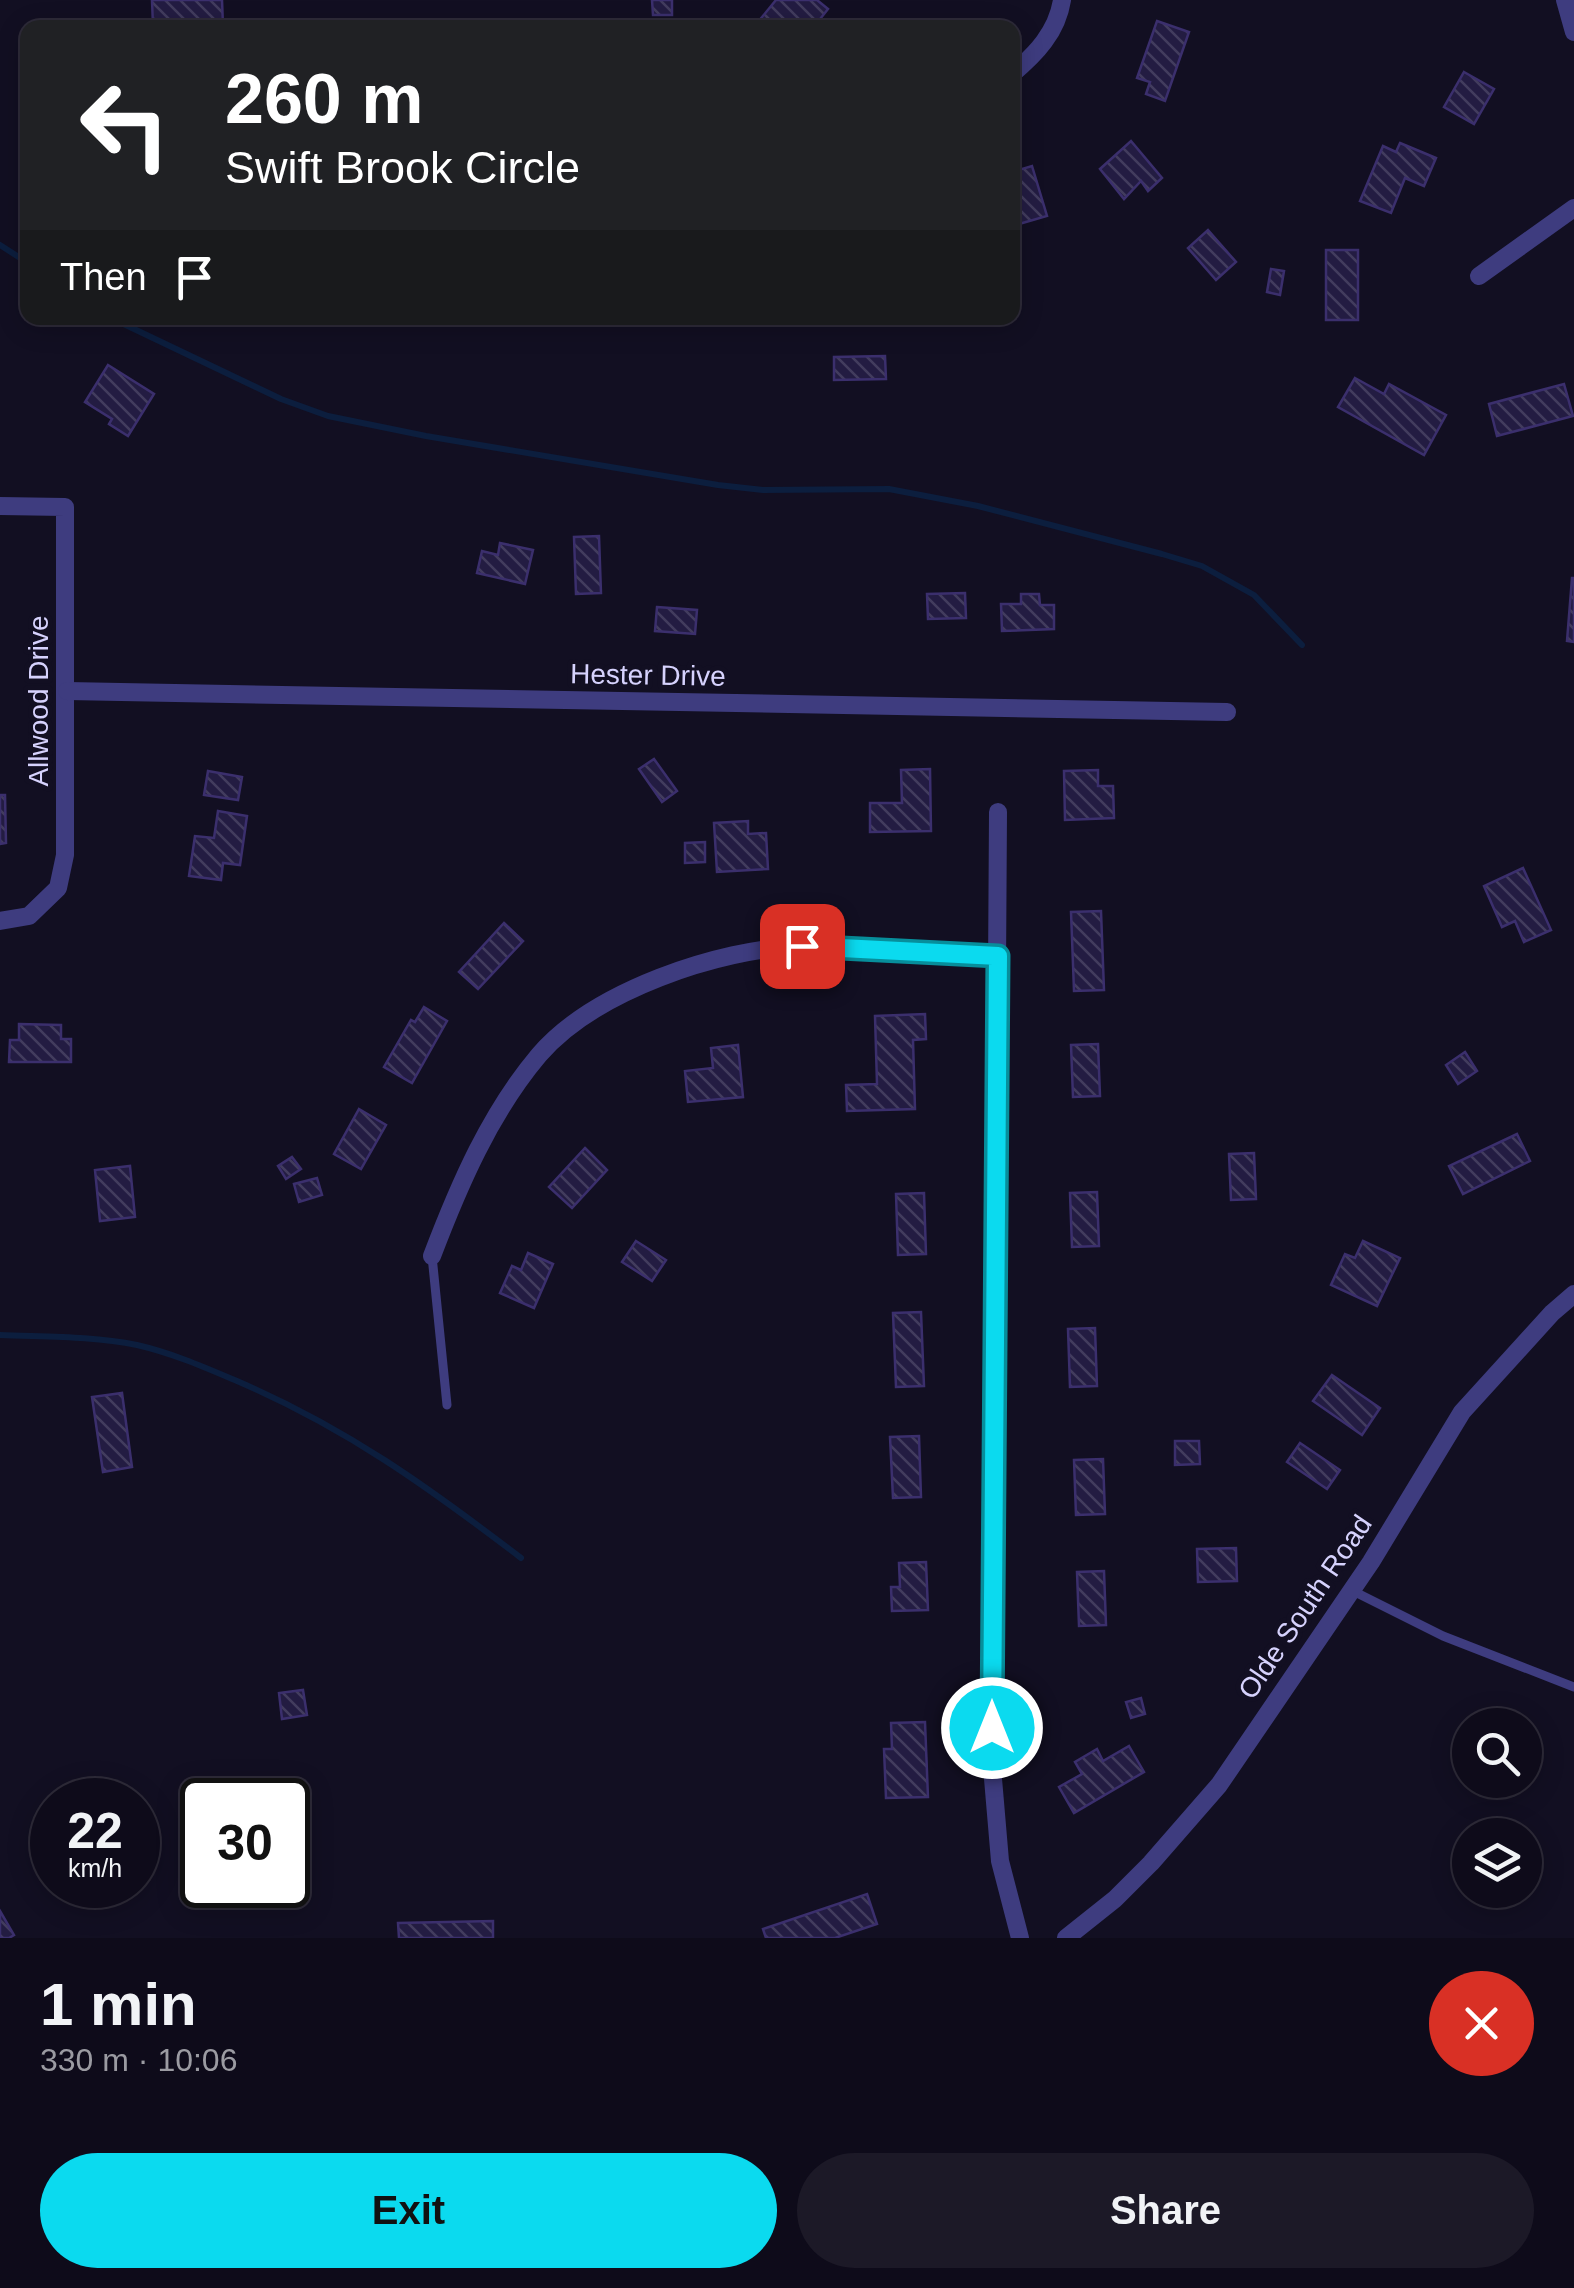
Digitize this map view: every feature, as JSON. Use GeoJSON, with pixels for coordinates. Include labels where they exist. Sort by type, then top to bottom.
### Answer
{"type":"FeatureCollection","features":[{"type":"Feature","properties":{"kind":"street"},"geometry":{"type":"LineString","coordinates":[[1020,68],[1040,52],[1062,0]]}},
{"type":"Feature","properties":{"kind":"street"},"geometry":{"type":"LineString","coordinates":[[1565,0],[1574,32]]}},
{"type":"Feature","properties":{"kind":"street"},"geometry":{"type":"LineString","coordinates":[[1479,276],[1574,208]]}},
{"type":"Feature","properties":{"kind":"street","name":"Allwood Drive"},"geometry":{"type":"LineString","coordinates":[[0,506],[65,507],[67,692],[65,855],[58,888],[29,916],[0,921]]}},
{"type":"Feature","properties":{"kind":"street","name":"Hester Drive"},"geometry":{"type":"LineString","coordinates":[[67,692],[1227,712]]}},
{"type":"Feature","properties":{"kind":"street"},"geometry":{"type":"LineString","coordinates":[[998,812],[992,1767],[1000,1861],[1020,1938]]}},
{"type":"Feature","properties":{"kind":"street"},"geometry":{"type":"LineString","coordinates":[[432,1256],[488,1129],[541,1053],[597,1008],[660,978],[736,952],[802,946],[998,956]]}},
{"type":"Feature","properties":{"kind":"street","name":"Olde South Road"},"geometry":{"type":"LineString","coordinates":[[1066,1938],[1139,1875],[1219,1784],[1351,1590],[1462,1412],[1574,1294]]}},
{"type":"Feature","properties":{"kind":"lane"},"geometry":{"type":"LineString","coordinates":[[432,1256],[447,1375],[447,1405]]}},
{"type":"Feature","properties":{"kind":"lane"},"geometry":{"type":"LineString","coordinates":[[1351,1590],[1442,1636],[1574,1687]]}},
{"type":"Feature","properties":{"kind":"building"},"geometry":{"type":"Polygon","coordinates":[[[152,0],[222,0],[223,20],[153,20],[152,0]]]}},
{"type":"Feature","properties":{"kind":"building"},"geometry":{"type":"Polygon","coordinates":[[[652,0],[672,0],[672,15],[653,15],[652,0]]]}},
{"type":"Feature","properties":{"kind":"building"},"geometry":{"type":"Polygon","coordinates":[[[776,0],[817,0],[828,9],[819,20],[760,20],[776,0]]]}},
{"type":"Feature","properties":{"kind":"building"},"geometry":{"type":"Polygon","coordinates":[[[1157,21],[1189,32],[1165,101],[1146,94],[1150,82],[1137,78],[1157,21]]]}},
{"type":"Feature","properties":{"kind":"building"},"geometry":{"type":"Polygon","coordinates":[[[1464,72],[1494,89],[1474,124],[1444,107],[1464,72]]]}},
{"type":"Feature","properties":{"kind":"building"},"geometry":{"type":"Polygon","coordinates":[[[1131,141],[1162,178],[1148,191],[1141,181],[1124,199],[1100,169],[1131,141]]]}},
{"type":"Feature","properties":{"kind":"building"},"geometry":{"type":"Polygon","coordinates":[[[1400,143],[1436,158],[1424,186],[1405,178],[1391,213],[1360,201],[1383,146],[1396,152],[1400,143]]]}},
{"type":"Feature","properties":{"kind":"building"},"geometry":{"type":"Polygon","coordinates":[[[1032,166],[1047,216],[1020,224],[1020,170],[1032,166]]]}},
{"type":"Feature","properties":{"kind":"building"},"geometry":{"type":"Polygon","coordinates":[[[1208,230],[1236,262],[1216,280],[1188,248],[1208,230]]]}},
{"type":"Feature","properties":{"kind":"building"},"geometry":{"type":"Polygon","coordinates":[[[1326,250],[1358,250],[1358,320],[1326,320],[1326,250]]]}},
{"type":"Feature","properties":{"kind":"building"},"geometry":{"type":"Polygon","coordinates":[[[1271,269],[1284,271],[1280,295],[1267,292],[1271,269]]]}},
{"type":"Feature","properties":{"kind":"building"},"geometry":{"type":"Polygon","coordinates":[[[885,356],[886,379],[834,380],[834,357],[885,356]]]}},
{"type":"Feature","properties":{"kind":"building"},"geometry":{"type":"Polygon","coordinates":[[[108,365],[154,394],[128,436],[109,424],[112,419],[85,402],[108,365]]]}},
{"type":"Feature","properties":{"kind":"building"},"geometry":{"type":"Polygon","coordinates":[[[1355,378],[1384,394],[1389,384],[1446,415],[1424,455],[1338,407],[1355,378]]]}},
{"type":"Feature","properties":{"kind":"building"},"geometry":{"type":"Polygon","coordinates":[[[1564,384],[1573,416],[1497,436],[1489,404],[1564,384]]]}},
{"type":"Feature","properties":{"kind":"building"},"geometry":{"type":"Polygon","coordinates":[[[599,536],[601,593],[576,594],[574,537],[599,536]]]}},
{"type":"Feature","properties":{"kind":"building"},"geometry":{"type":"Polygon","coordinates":[[[500,543],[533,550],[525,584],[477,573],[482,551],[498,555],[500,543]]]}},
{"type":"Feature","properties":{"kind":"building"},"geometry":{"type":"Polygon","coordinates":[[[1574,578],[1574,642],[1567,641],[1574,578]]]}},
{"type":"Feature","properties":{"kind":"building"},"geometry":{"type":"Polygon","coordinates":[[[965,593],[966,618],[928,619],[927,594],[965,593]]]}},
{"type":"Feature","properties":{"kind":"building"},"geometry":{"type":"Polygon","coordinates":[[[1021,594],[1039,594],[1040,605],[1054,605],[1054,629],[1002,631],[1001,604],[1021,604],[1021,594]]]}},
{"type":"Feature","properties":{"kind":"building"},"geometry":{"type":"Polygon","coordinates":[[[657,607],[697,610],[695,634],[655,631],[657,607]]]}},
{"type":"Feature","properties":{"kind":"building"},"geometry":{"type":"Polygon","coordinates":[[[654,759],[677,791],[662,802],[639,769],[654,759]]]}},
{"type":"Feature","properties":{"kind":"building"},"geometry":{"type":"Polygon","coordinates":[[[930,769],[931,831],[870,832],[870,803],[902,803],[901,770],[930,769]]]}},
{"type":"Feature","properties":{"kind":"building"},"geometry":{"type":"Polygon","coordinates":[[[1098,770],[1098,786],[1113,786],[1114,818],[1065,820],[1064,771],[1098,770]]]}},
{"type":"Feature","properties":{"kind":"building"},"geometry":{"type":"Polygon","coordinates":[[[208,771],[242,777],[238,800],[204,795],[208,771]]]}},
{"type":"Feature","properties":{"kind":"building"},"geometry":{"type":"Polygon","coordinates":[[[0,795],[5,795],[6,843],[0,844],[0,795]]]}},
{"type":"Feature","properties":{"kind":"building"},"geometry":{"type":"Polygon","coordinates":[[[218,811],[247,816],[240,865],[223,863],[221,880],[189,876],[195,836],[214,838],[218,811]]]}},
{"type":"Feature","properties":{"kind":"building"},"geometry":{"type":"Polygon","coordinates":[[[748,821],[748,834],[766,833],[768,869],[717,872],[714,823],[748,821]]]}},
{"type":"Feature","properties":{"kind":"building"},"geometry":{"type":"Polygon","coordinates":[[[705,842],[705,862],[685,863],[685,843],[705,842]]]}},
{"type":"Feature","properties":{"kind":"building"},"geometry":{"type":"Polygon","coordinates":[[[1523,868],[1551,930],[1524,942],[1515,921],[1502,927],[1484,886],[1523,868]]]}},
{"type":"Feature","properties":{"kind":"building"},"geometry":{"type":"Polygon","coordinates":[[[1101,911],[1104,990],[1074,991],[1071,912],[1101,911]]]}},
{"type":"Feature","properties":{"kind":"building"},"geometry":{"type":"Polygon","coordinates":[[[504,923],[523,941],[478,989],[459,972],[504,923]]]}},
{"type":"Feature","properties":{"kind":"building"},"geometry":{"type":"Polygon","coordinates":[[[424,1007],[447,1021],[412,1083],[384,1067],[411,1020],[415,1022],[424,1007]]]}},
{"type":"Feature","properties":{"kind":"building"},"geometry":{"type":"Polygon","coordinates":[[[925,1014],[926,1039],[913,1040],[915,1109],[847,1111],[846,1085],[877,1084],[875,1016],[925,1014]]]}},
{"type":"Feature","properties":{"kind":"building"},"geometry":{"type":"Polygon","coordinates":[[[19,1024],[61,1025],[61,1039],[71,1039],[71,1062],[9,1062],[10,1040],[19,1040],[19,1024]]]}},
{"type":"Feature","properties":{"kind":"building"},"geometry":{"type":"Polygon","coordinates":[[[1098,1044],[1100,1096],[1073,1097],[1071,1045],[1098,1044]]]}},
{"type":"Feature","properties":{"kind":"building"},"geometry":{"type":"Polygon","coordinates":[[[738,1045],[743,1097],[688,1102],[685,1071],[713,1068],[711,1048],[738,1045]]]}},
{"type":"Feature","properties":{"kind":"building"},"geometry":{"type":"Polygon","coordinates":[[[1465,1052],[1477,1071],[1458,1084],[1446,1065],[1465,1052]]]}},
{"type":"Feature","properties":{"kind":"building"},"geometry":{"type":"Polygon","coordinates":[[[359,1109],[386,1125],[361,1169],[334,1154],[359,1109]]]}},
{"type":"Feature","properties":{"kind":"building"},"geometry":{"type":"Polygon","coordinates":[[[1517,1134],[1530,1161],[1463,1194],[1449,1166],[1517,1134]]]}},
{"type":"Feature","properties":{"kind":"building"},"geometry":{"type":"Polygon","coordinates":[[[585,1148],[607,1170],[572,1208],[549,1187],[585,1148]]]}},
{"type":"Feature","properties":{"kind":"building"},"geometry":{"type":"Polygon","coordinates":[[[1254,1153],[1256,1199],[1231,1200],[1229,1154],[1254,1153]]]}},
{"type":"Feature","properties":{"kind":"building"},"geometry":{"type":"Polygon","coordinates":[[[292,1157],[301,1169],[286,1179],[278,1166],[292,1157]]]}},
{"type":"Feature","properties":{"kind":"building"},"geometry":{"type":"Polygon","coordinates":[[[130,1166],[135,1217],[100,1221],[95,1170],[130,1166]]]}},
{"type":"Feature","properties":{"kind":"building"},"geometry":{"type":"Polygon","coordinates":[[[317,1178],[322,1195],[299,1202],[294,1184],[317,1178]]]}},
{"type":"Feature","properties":{"kind":"building"},"geometry":{"type":"Polygon","coordinates":[[[1097,1192],[1099,1246],[1072,1247],[1070,1193],[1097,1192]]]}},
{"type":"Feature","properties":{"kind":"building"},"geometry":{"type":"Polygon","coordinates":[[[924,1193],[926,1254],[898,1255],[896,1194],[924,1193]]]}},
{"type":"Feature","properties":{"kind":"building"},"geometry":{"type":"Polygon","coordinates":[[[636,1241],[666,1260],[652,1281],[622,1262],[636,1241]]]}},
{"type":"Feature","properties":{"kind":"building"},"geometry":{"type":"Polygon","coordinates":[[[1363,1241],[1400,1258],[1377,1306],[1331,1285],[1345,1254],[1355,1258],[1363,1241]]]}},
{"type":"Feature","properties":{"kind":"building"},"geometry":{"type":"Polygon","coordinates":[[[528,1253],[553,1264],[534,1308],[500,1293],[512,1266],[521,1270],[528,1253]]]}},
{"type":"Feature","properties":{"kind":"building"},"geometry":{"type":"Polygon","coordinates":[[[921,1312],[924,1386],[896,1387],[893,1313],[921,1312]]]}},
{"type":"Feature","properties":{"kind":"building"},"geometry":{"type":"Polygon","coordinates":[[[1095,1328],[1097,1386],[1070,1387],[1068,1329],[1095,1328]]]}},
{"type":"Feature","properties":{"kind":"building"},"geometry":{"type":"Polygon","coordinates":[[[1332,1375],[1380,1408],[1362,1435],[1313,1401],[1332,1375]]]}},
{"type":"Feature","properties":{"kind":"building"},"geometry":{"type":"Polygon","coordinates":[[[122,1393],[132,1467],[103,1472],[92,1397],[122,1393]]]}},
{"type":"Feature","properties":{"kind":"building"},"geometry":{"type":"Polygon","coordinates":[[[919,1436],[921,1497],[893,1498],[890,1437],[919,1436]]]}},
{"type":"Feature","properties":{"kind":"building"},"geometry":{"type":"Polygon","coordinates":[[[1175,1441],[1199,1441],[1200,1464],[1175,1465],[1175,1441]]]}},
{"type":"Feature","properties":{"kind":"building"},"geometry":{"type":"Polygon","coordinates":[[[1300,1443],[1340,1470],[1327,1489],[1287,1462],[1300,1443]]]}},
{"type":"Feature","properties":{"kind":"building"},"geometry":{"type":"Polygon","coordinates":[[[1103,1459],[1105,1514],[1076,1515],[1074,1460],[1103,1459]]]}},
{"type":"Feature","properties":{"kind":"building"},"geometry":{"type":"Polygon","coordinates":[[[1236,1548],[1237,1581],[1198,1582],[1197,1549],[1236,1548]]]}},
{"type":"Feature","properties":{"kind":"building"},"geometry":{"type":"Polygon","coordinates":[[[926,1562],[928,1610],[892,1611],[891,1587],[900,1587],[899,1563],[926,1562]]]}},
{"type":"Feature","properties":{"kind":"building"},"geometry":{"type":"Polygon","coordinates":[[[1104,1571],[1106,1625],[1079,1626],[1077,1572],[1104,1571]]]}},
{"type":"Feature","properties":{"kind":"building"},"geometry":{"type":"Polygon","coordinates":[[[303,1690],[307,1715],[282,1719],[279,1693],[303,1690]]]}},
{"type":"Feature","properties":{"kind":"building"},"geometry":{"type":"Polygon","coordinates":[[[1141,1698],[1145,1714],[1131,1718],[1126,1702],[1141,1698]]]}},
{"type":"Feature","properties":{"kind":"building"},"geometry":{"type":"Polygon","coordinates":[[[925,1722],[928,1797],[886,1798],[884,1749],[892,1749],[891,1723],[925,1722]]]}},
{"type":"Feature","properties":{"kind":"building"},"geometry":{"type":"Polygon","coordinates":[[[1129,1746],[1144,1772],[1074,1813],[1059,1787],[1082,1774],[1075,1762],[1097,1749],[1103,1761],[1129,1746]]]}},
{"type":"Feature","properties":{"kind":"building"},"geometry":{"type":"Polygon","coordinates":[[[867,1894],[877,1924],[835,1938],[766,1938],[763,1929],[867,1894]]]}},
{"type":"Feature","properties":{"kind":"building"},"geometry":{"type":"Polygon","coordinates":[[[0,1911],[14,1935],[9,1938],[0,1938],[0,1911]]]}},
{"type":"Feature","properties":{"kind":"building"},"geometry":{"type":"Polygon","coordinates":[[[493,1921],[493,1938],[399,1938],[398,1923],[493,1921]]]}},
{"type":"Feature","properties":{"kind":"waterway"},"geometry":{"type":"LineString","coordinates":[[0,245],[20,258]]}},
{"type":"Feature","properties":{"kind":"waterway"},"geometry":{"type":"LineString","coordinates":[[126,325],[281,399],[328,416],[718,485],[763,490],[889,489],[978,506],[1162,554],[1202,566],[1254,595],[1302,645]]}},
{"type":"Feature","properties":{"kind":"waterway"},"geometry":{"type":"LineString","coordinates":[[0,1335],[86,1338],[137,1345],[237,1381],[314,1418],[385,1460],[521,1558]]}},
{"type":"Feature","properties":{"kind":"route"},"geometry":{"type":"LineString","coordinates":[[802,946],[998,956],[992,1728]]}}]}
